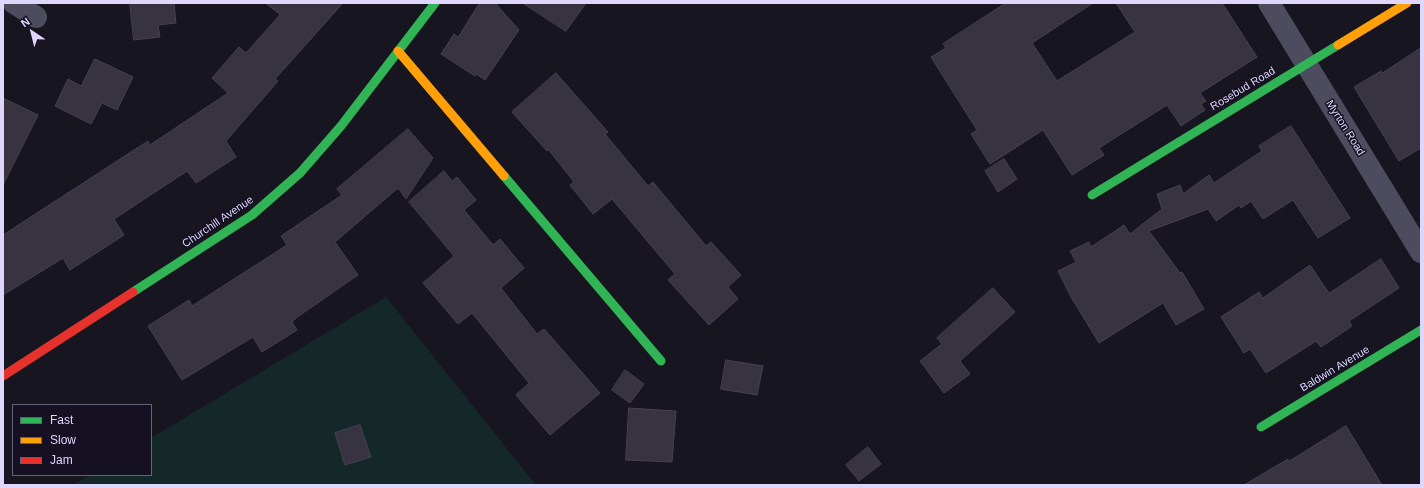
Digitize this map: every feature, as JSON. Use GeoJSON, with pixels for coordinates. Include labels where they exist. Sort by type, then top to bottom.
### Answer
{"type":"FeatureCollection","features":[{"type":"Feature","properties":{"kind":"street"},"geometry":{"type":"LineString","coordinates":[[14,3],[36,18]]}},
{"type":"Feature","properties":{"kind":"street","name":"Churchill Avenue"},"geometry":{"type":"LineString","coordinates":[[3,376],[252,215],[300,173],[341,126],[435,3]]}},
{"type":"Feature","properties":{"kind":"street","name":"Myrton Road"},"geometry":{"type":"LineString","coordinates":[[1269,3],[1421,252]]}},
{"type":"Feature","properties":{"kind":"street","name":"Rosebud Road"},"geometry":{"type":"LineString","coordinates":[[1092,195],[1407,3]]}},
{"type":"Feature","properties":{"kind":"street"},"geometry":{"type":"LineString","coordinates":[[398,52],[661,361]]}},
{"type":"Feature","properties":{"kind":"street","name":"Baldwin Avenue"},"geometry":{"type":"LineString","coordinates":[[1261,428],[1421,330]]}},
{"type":"Feature","properties":{"kind":"green space"},"geometry":{"type":"Polygon","coordinates":[[[386,297],[536,485],[73,485],[88,476],[152,476],[152,437],[386,297]]]}},
{"type":"Feature","properties":{"kind":"building"},"geometry":{"type":"Polygon","coordinates":[[[130,3],[174,3],[176,23],[158,25],[160,37],[134,40],[130,3]]]}},
{"type":"Feature","properties":{"kind":"building"},"geometry":{"type":"Polygon","coordinates":[[[266,3],[343,3],[275,79],[278,81],[226,141],[236,157],[196,183],[187,171],[114,219],[124,235],[70,270],[63,258],[3,295],[3,235],[148,141],[150,145],[228,93],[212,78],[239,47],[246,53],[280,15],[266,3]]]}},
{"type":"Feature","properties":{"kind":"building"},"geometry":{"type":"Polygon","coordinates":[[[480,3],[495,3],[519,30],[485,80],[476,74],[475,76],[441,54],[454,34],[458,37],[480,3]]]}},
{"type":"Feature","properties":{"kind":"building"},"geometry":{"type":"Polygon","coordinates":[[[523,3],[586,3],[566,31],[523,3]]]}},
{"type":"Feature","properties":{"kind":"building"},"geometry":{"type":"Polygon","coordinates":[[[1006,3],[1093,3],[1032,43],[1057,81],[1135,32],[1116,3],[1222,3],[1257,57],[1200,93],[1206,101],[1201,104],[1205,110],[1181,126],[1167,105],[1099,148],[1104,155],[1072,175],[1043,130],[990,164],[971,134],[977,130],[931,57],[946,48],[943,44],[1006,3]]]}},
{"type":"Feature","properties":{"kind":"building"},"geometry":{"type":"Polygon","coordinates":[[[1421,48],[1421,148],[1399,161],[1354,87],[1381,71],[1382,73],[1421,48]]]}},
{"type":"Feature","properties":{"kind":"building"},"geometry":{"type":"Polygon","coordinates":[[[95,59],[133,77],[117,110],[102,103],[91,124],[55,106],[68,79],[81,86],[95,59]]]}},
{"type":"Feature","properties":{"kind":"building"},"geometry":{"type":"Polygon","coordinates":[[[556,73],[608,132],[605,134],[648,186],[653,182],[706,246],[711,242],[741,275],[728,287],[738,299],[709,325],[668,280],[675,274],[612,199],[593,214],[570,185],[574,182],[548,149],[547,151],[512,112],[556,73]]]}},
{"type":"Feature","properties":{"kind":"building"},"geometry":{"type":"Polygon","coordinates":[[[3,98],[38,115],[3,185],[3,98]]]}},
{"type":"Feature","properties":{"kind":"building"},"geometry":{"type":"Polygon","coordinates":[[[1291,126],[1350,218],[1318,238],[1293,200],[1263,219],[1251,201],[1241,208],[1239,205],[1216,221],[1208,209],[1149,231],[1180,273],[1182,272],[1204,309],[1176,325],[1163,303],[1099,343],[1071,297],[1058,271],[1076,262],[1070,251],[1089,242],[1091,247],[1124,225],[1130,234],[1162,209],[1157,194],[1180,185],[1183,194],[1209,175],[1214,183],[1262,151],[1259,146],[1291,126]]]}},
{"type":"Feature","properties":{"kind":"building"},"geometry":{"type":"Polygon","coordinates":[[[408,129],[433,158],[406,199],[398,188],[335,242],[358,275],[296,318],[292,322],[297,330],[262,352],[253,337],[182,380],[148,326],[189,300],[192,306],[287,245],[281,236],[342,195],[337,189],[408,129]]]}},
{"type":"Feature","properties":{"kind":"building"},"geometry":{"type":"Polygon","coordinates":[[[1004,159],[1017,179],[998,192],[985,171],[1004,159]]]}},
{"type":"Feature","properties":{"kind":"building"},"geometry":{"type":"Polygon","coordinates":[[[444,171],[452,181],[457,177],[476,200],[464,210],[493,245],[500,239],[524,268],[501,288],[537,334],[544,329],[600,393],[550,435],[516,395],[529,383],[472,313],[458,324],[423,283],[454,256],[409,202],[444,171]]]}},
{"type":"Feature","properties":{"kind":"building"},"geometry":{"type":"Polygon","coordinates":[[[1381,259],[1399,288],[1349,321],[1352,326],[1321,347],[1316,341],[1266,373],[1250,349],[1244,353],[1221,317],[1259,292],[1263,298],[1310,265],[1329,293],[1381,259]]]}},
{"type":"Feature","properties":{"kind":"building"},"geometry":{"type":"Polygon","coordinates":[[[993,288],[1015,312],[960,361],[970,374],[944,393],[920,361],[942,344],[937,338],[993,288]]]}},
{"type":"Feature","properties":{"kind":"building"},"geometry":{"type":"Polygon","coordinates":[[[726,360],[763,366],[757,395],[721,389],[726,360]]]}},
{"type":"Feature","properties":{"kind":"building"},"geometry":{"type":"Polygon","coordinates":[[[625,370],[644,384],[630,403],[612,390],[625,370]]]}},
{"type":"Feature","properties":{"kind":"building"},"geometry":{"type":"Polygon","coordinates":[[[629,408],[676,411],[672,462],[626,460],[629,408]]]}},
{"type":"Feature","properties":{"kind":"building"},"geometry":{"type":"Polygon","coordinates":[[[360,425],[371,457],[345,465],[335,433],[360,425]]]}},
{"type":"Feature","properties":{"kind":"building"},"geometry":{"type":"Polygon","coordinates":[[[1346,426],[1382,485],[1244,485],[1288,459],[1289,461],[1346,426]]]}},
{"type":"Feature","properties":{"kind":"building"},"geometry":{"type":"Polygon","coordinates":[[[868,447],[881,464],[859,481],[846,465],[868,447]]]}},
{"type":"Feature","properties":{"kind":"traffic: fast"},"geometry":{"type":"LineString","coordinates":[[133,292],[252,215],[300,173],[341,126],[435,3]]}},
{"type":"Feature","properties":{"kind":"traffic: fast"},"geometry":{"type":"LineString","coordinates":[[1092,195],[1338,45]]}},
{"type":"Feature","properties":{"kind":"traffic: fast"},"geometry":{"type":"LineString","coordinates":[[504,176],[661,361]]}},
{"type":"Feature","properties":{"kind":"traffic: fast"},"geometry":{"type":"LineString","coordinates":[[1261,427],[1421,330]]}},
{"type":"Feature","properties":{"kind":"traffic: slow"},"geometry":{"type":"LineString","coordinates":[[1338,45],[1407,3]]}},
{"type":"Feature","properties":{"kind":"traffic: slow"},"geometry":{"type":"LineString","coordinates":[[398,51],[504,176]]}},
{"type":"Feature","properties":{"kind":"traffic: jam"},"geometry":{"type":"LineString","coordinates":[[3,376],[133,292]]}}]}
